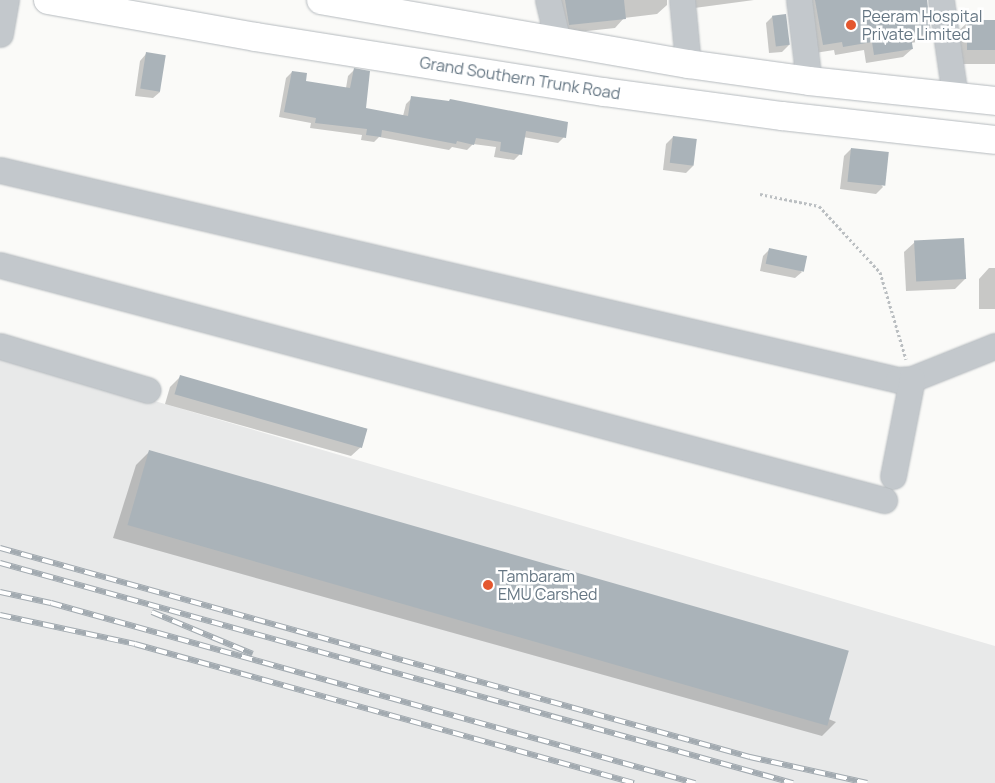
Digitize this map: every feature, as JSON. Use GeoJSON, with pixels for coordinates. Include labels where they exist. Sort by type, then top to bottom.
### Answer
{"type":"FeatureCollection","features":[{"type":"Feature","properties":{"kind":"main road","name":"Grand Southern Trunk Road"},"geometry":{"type":"LineString","coordinates":[[48,0],[256,37],[604,92],[782,116],[995,140]]}},
{"type":"Feature","properties":{"kind":"main road"},"geometry":{"type":"LineString","coordinates":[[321,0],[413,8],[558,42],[688,64],[809,81],[995,101]]}},
{"type":"Feature","properties":{"kind":"street"},"geometry":{"type":"LineString","coordinates":[[0,34],[6,0]]}},
{"type":"Feature","properties":{"kind":"street"},"geometry":{"type":"LineString","coordinates":[[548,0],[558,42]]}},
{"type":"Feature","properties":{"kind":"street"},"geometry":{"type":"LineString","coordinates":[[682,0],[688,64]]}},
{"type":"Feature","properties":{"kind":"street"},"geometry":{"type":"LineString","coordinates":[[799,0],[809,81]]}},
{"type":"Feature","properties":{"kind":"street"},"geometry":{"type":"LineString","coordinates":[[941,0],[954,96]]}},
{"type":"Feature","properties":{"kind":"street"},"geometry":{"type":"LineString","coordinates":[[0,170],[898,380],[912,379],[995,346]]}},
{"type":"Feature","properties":{"kind":"street"},"geometry":{"type":"LineString","coordinates":[[0,265],[884,500]]}},
{"type":"Feature","properties":{"kind":"street"},"geometry":{"type":"LineString","coordinates":[[0,346],[148,390]]}},
{"type":"Feature","properties":{"kind":"street"},"geometry":{"type":"LineString","coordinates":[[893,476],[912,379]]}},
{"type":"Feature","properties":{"kind":"path"},"geometry":{"type":"LineString","coordinates":[[760,194],[820,206],[880,272],[912,379]]}},
{"type":"Feature","properties":{"kind":"shaded area"},"geometry":{"type":"Polygon","coordinates":[[[0,356],[995,646],[995,783],[0,783],[0,356]]]}},
{"type":"Feature","properties":{"kind":"building"},"geometry":{"type":"Polygon","coordinates":[[[565,0],[624,0],[626,19],[569,25],[565,0]]]}},
{"type":"Feature","properties":{"kind":"building"},"geometry":{"type":"Polygon","coordinates":[[[815,0],[927,0],[931,33],[911,37],[913,49],[874,55],[872,42],[843,47],[842,42],[823,45],[815,0]]]}},
{"type":"Feature","properties":{"kind":"building"},"geometry":{"type":"Polygon","coordinates":[[[786,14],[790,45],[776,46],[772,16],[786,14]]]}},
{"type":"Feature","properties":{"kind":"building"},"geometry":{"type":"Polygon","coordinates":[[[967,20],[995,20],[995,50],[967,50],[967,20]]]}},
{"type":"Feature","properties":{"kind":"building"},"geometry":{"type":"Polygon","coordinates":[[[146,52],[166,55],[160,92],[140,89],[146,52]]]}},
{"type":"Feature","properties":{"kind":"building"},"geometry":{"type":"Polygon","coordinates":[[[354,68],[370,71],[366,108],[408,116],[411,96],[449,101],[450,99],[568,122],[566,138],[526,131],[522,155],[500,151],[501,142],[476,138],[474,145],[457,141],[456,144],[382,130],[381,137],[366,135],[367,129],[315,123],[316,118],[284,112],[292,71],[307,73],[306,81],[350,88],[354,68]]]}},
{"type":"Feature","properties":{"kind":"building"},"geometry":{"type":"Polygon","coordinates":[[[673,136],[697,139],[694,166],[670,163],[673,136]]]}},
{"type":"Feature","properties":{"kind":"building"},"geometry":{"type":"Polygon","coordinates":[[[851,148],[889,152],[885,186],[847,182],[851,148]]]}},
{"type":"Feature","properties":{"kind":"building"},"geometry":{"type":"Polygon","coordinates":[[[964,238],[966,279],[916,282],[914,241],[964,238]]]}},
{"type":"Feature","properties":{"kind":"building"},"geometry":{"type":"Polygon","coordinates":[[[769,248],[807,256],[804,272],[766,264],[769,248]]]}},
{"type":"Feature","properties":{"kind":"building"},"geometry":{"type":"Polygon","coordinates":[[[180,375],[367,429],[362,448],[174,394],[180,375]]]}},
{"type":"Feature","properties":{"kind":"building","name":"Tambaram EMU Carshed"},"geometry":{"type":"Polygon","coordinates":[[[149,450],[849,651],[827,726],[128,525],[149,450]]]}},
{"type":"Feature","properties":{"kind":"railway"},"geometry":{"type":"LineString","coordinates":[[0,548],[750,757],[867,783]]}},
{"type":"Feature","properties":{"kind":"railway"},"geometry":{"type":"LineString","coordinates":[[0,563],[793,783]]}},
{"type":"Feature","properties":{"kind":"railway"},"geometry":{"type":"LineString","coordinates":[[0,592],[51,603],[695,783]]}},
{"type":"Feature","properties":{"kind":"railway"},"geometry":{"type":"LineString","coordinates":[[152,612],[253,654]]}},
{"type":"Feature","properties":{"kind":"railway"},"geometry":{"type":"LineString","coordinates":[[0,615],[135,644],[634,783]]}},
{"type":"Feature","properties":{"kind":"place","name":"Peeram Hospital Private Limited"},"geometry":{"type":"Point","coordinates":[851,25]}},
{"type":"Feature","properties":{"kind":"place","name":"Tambaram EMU Carshed"},"geometry":{"type":"Point","coordinates":[488,585]}}]}
